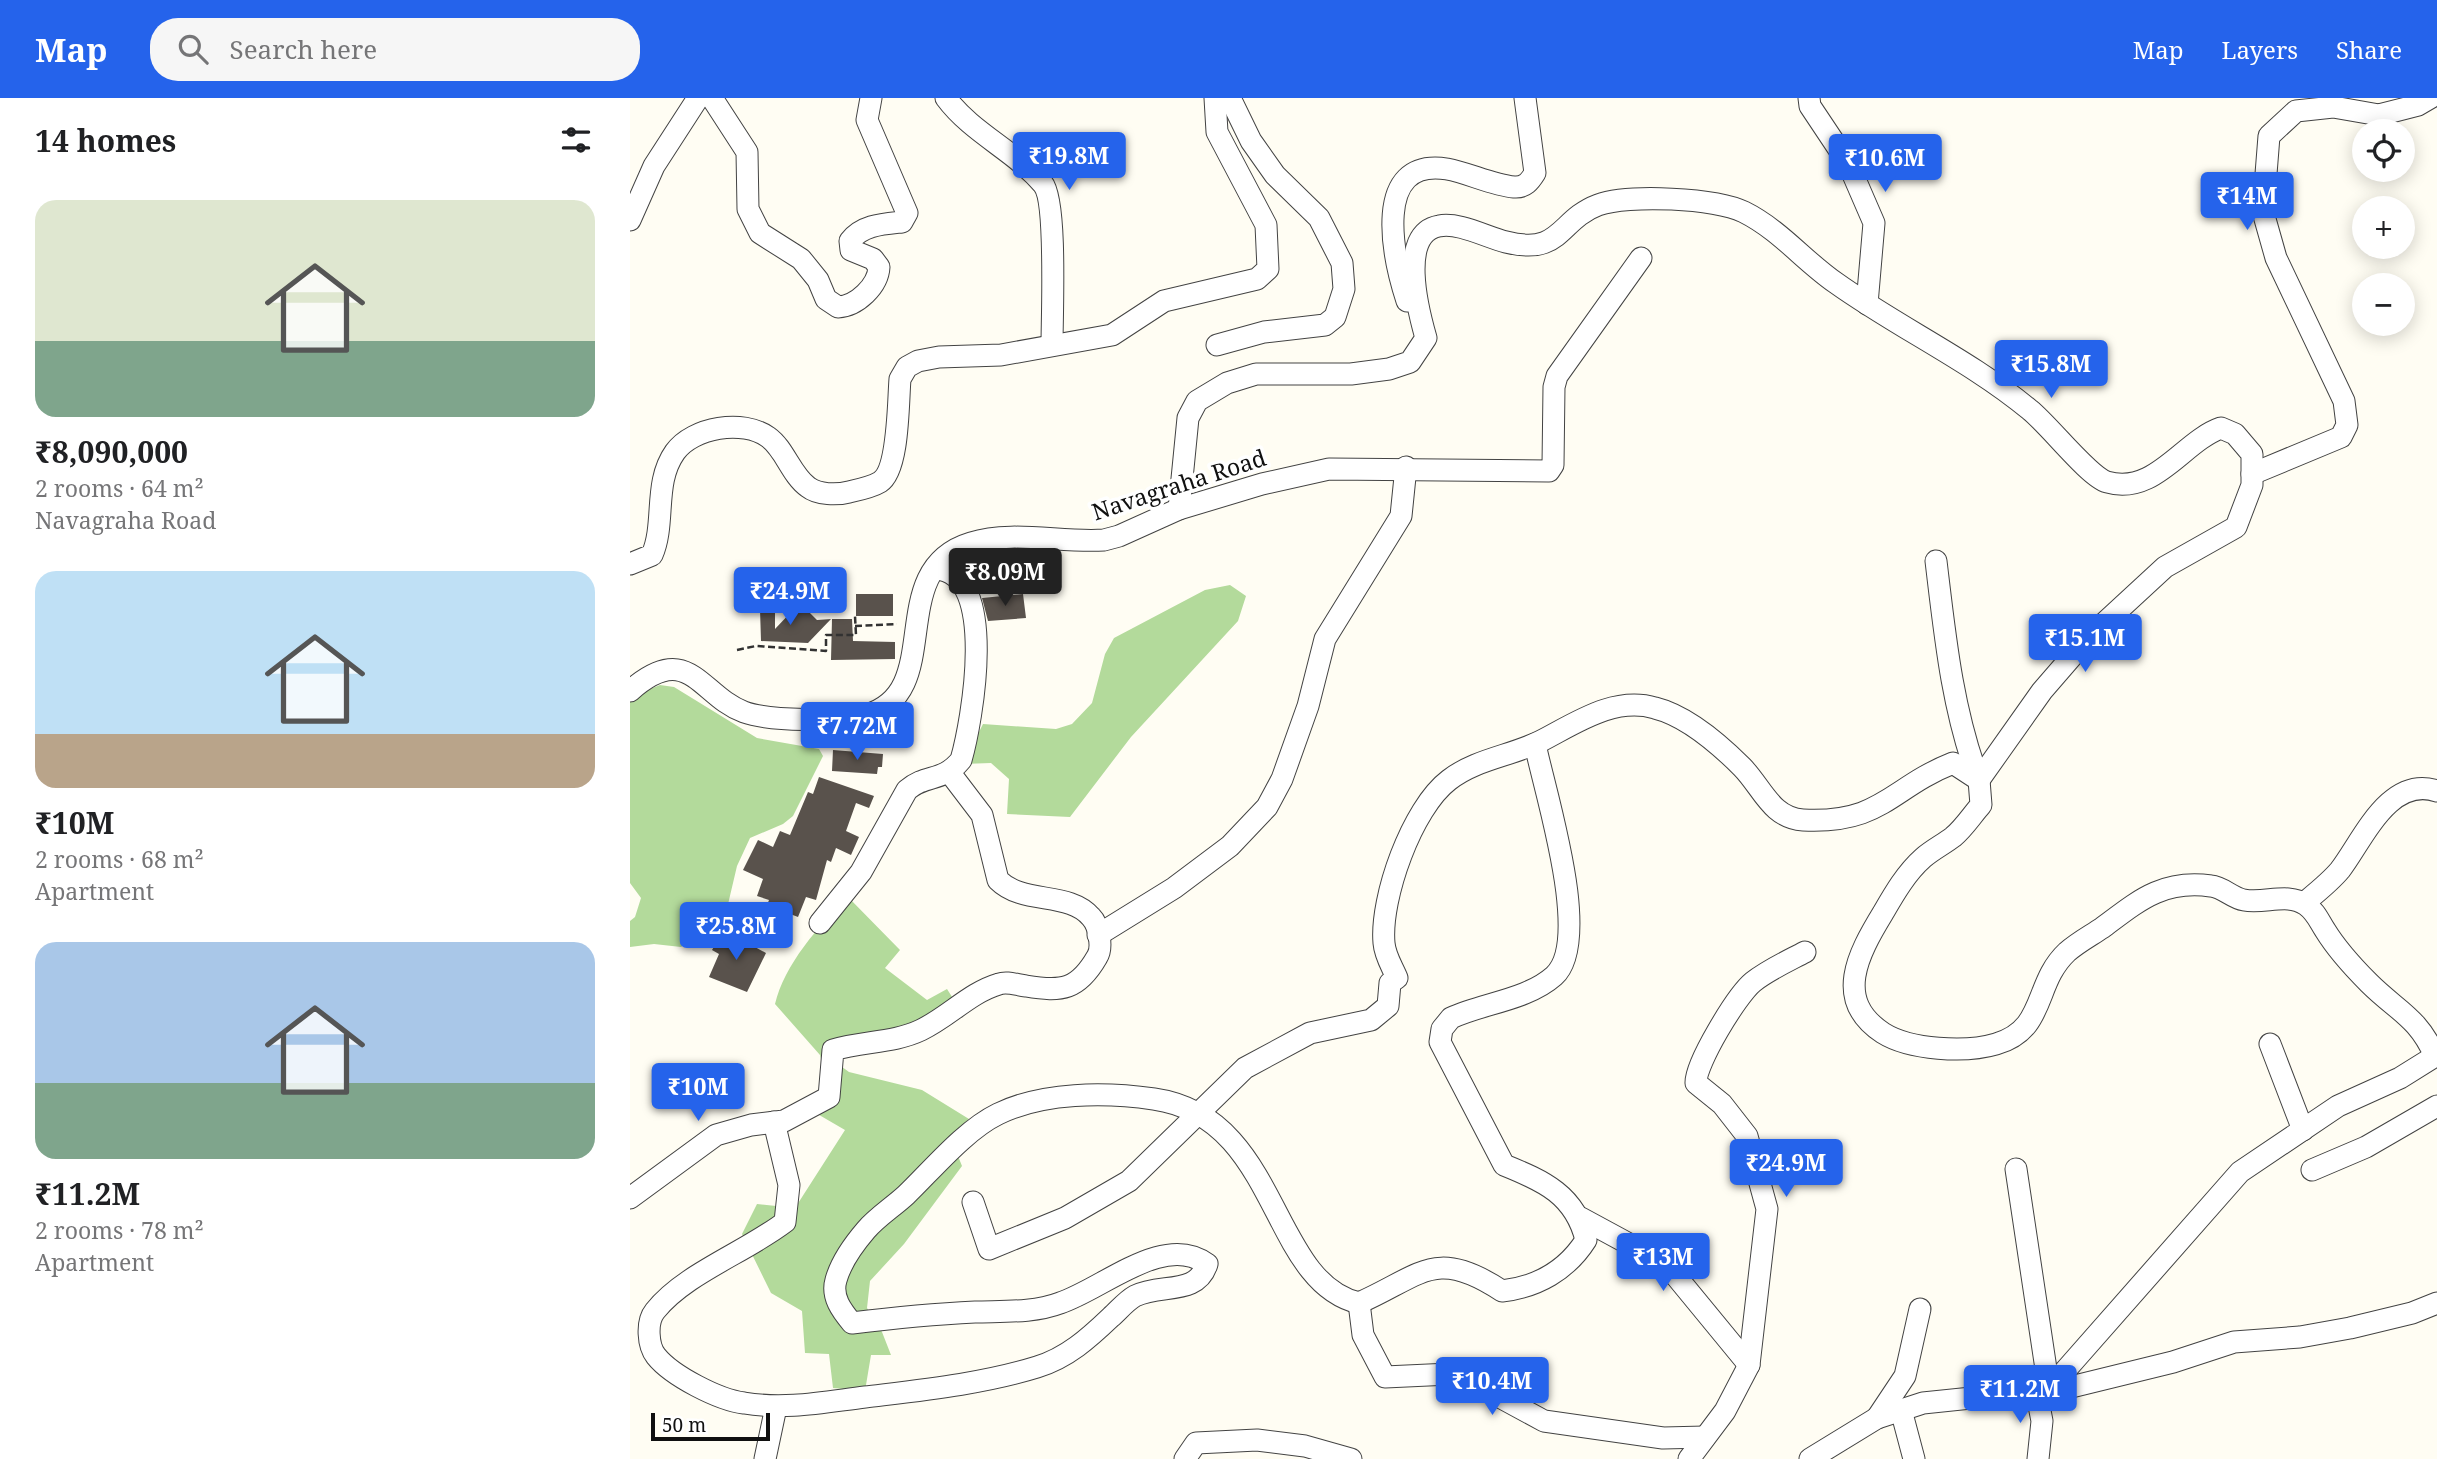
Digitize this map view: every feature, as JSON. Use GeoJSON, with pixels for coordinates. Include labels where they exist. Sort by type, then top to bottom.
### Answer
{"type":"FeatureCollection","features":[{"type":"Feature","properties":{"kind":"street"},"geometry":{"type":"LineString","coordinates":[[630,220],[654,166],[698,98]]}},
{"type":"Feature","properties":{"kind":"street"},"geometry":{"type":"LineString","coordinates":[[712,98],[747,152],[748,209],[760,233],[801,259],[818,280],[826,299],[838,307],[858,302],[879,275],[879,267],[873,259],[851,250],[850,241],[856,233],[867,228],[902,222],[907,213],[867,120],[871,98]]}},
{"type":"Feature","properties":{"kind":"street"},"geometry":{"type":"LineString","coordinates":[[946,98],[999,148],[1031,173],[1048,193],[1052,345]]}},
{"type":"Feature","properties":{"kind":"street"},"geometry":{"type":"LineString","coordinates":[[630,564],[652,555],[659,540],[663,479],[675,452],[689,438],[709,430],[756,431],[769,438],[807,487],[819,493],[847,493],[881,482],[892,467],[900,379],[907,367],[939,357],[1001,355],[1112,335],[1164,301],[1257,279],[1268,269],[1266,225],[1217,132],[1215,98]]}},
{"type":"Feature","properties":{"kind":"street"},"geometry":{"type":"LineString","coordinates":[[1217,345],[1264,332],[1325,325],[1335,317],[1344,289],[1342,263],[1319,218],[1275,174],[1251,141],[1230,98]]}},
{"type":"Feature","properties":{"kind":"street"},"geometry":{"type":"LineString","coordinates":[[1421,320],[1406,300],[1395,238],[1394,194],[1402,180],[1421,170],[1445,168],[1516,187],[1528,184],[1535,173],[1525,98]]}},
{"type":"Feature","properties":{"kind":"street"},"geometry":{"type":"LineString","coordinates":[[1809,98],[1810,106],[1848,163],[1874,223],[1867,304]]}},
{"type":"Feature","properties":{"kind":"street"},"geometry":{"type":"LineString","coordinates":[[2252,474],[2341,437],[2347,425],[2344,401],[2276,258],[2263,212],[2269,136],[2296,111],[2333,107],[2379,115],[2418,105],[2430,98]]}},
{"type":"Feature","properties":{"kind":"street"},"geometry":{"type":"LineString","coordinates":[[1180,509],[1188,418],[1197,401],[1227,383],[1256,374],[1351,374],[1389,369],[1410,362],[1426,338],[1421,320],[1414,256],[1417,241],[1425,231],[1441,225],[1509,243],[1545,245],[1598,205],[1642,200],[1689,200],[1742,211],[1781,235],[1833,281],[2032,411],[2105,482],[2129,484],[2158,472],[2187,452],[2203,434],[2221,428],[2235,434],[2252,454],[2252,474],[2245,509],[2236,527],[2165,567],[2087,639],[2042,691],[1979,780]]}},
{"type":"Feature","properties":{"kind":"street","name":"Navagraha Road"},"geometry":{"type":"LineString","coordinates":[[630,691],[662,672],[681,670],[700,678],[743,712],[762,716],[853,718],[868,715],[890,702],[911,671],[915,623],[926,580],[943,559],[971,542],[998,539],[1104,540],[1119,537],[1180,509],[1304,473],[1329,469],[1406,467],[1549,471],[1553,465],[1554,387],[1558,376],[1641,258]]}},
{"type":"Feature","properties":{"kind":"street"},"geometry":{"type":"LineString","coordinates":[[1098,935],[1174,888],[1230,846],[1267,807],[1282,779],[1304,719],[1325,639],[1401,516],[1406,467]]}},
{"type":"Feature","properties":{"kind":"street"},"geometry":{"type":"LineString","coordinates":[[1936,561],[1952,691],[1961,731],[1979,780],[1981,804],[1955,835],[1922,859],[1898,888],[1857,961],[1854,983],[1858,1007],[1872,1025],[1893,1039],[1915,1047],[1993,1045],[2019,1037],[2030,1021],[2048,976],[2066,953],[2136,900],[2157,892],[2196,884],[2215,886],[2244,900],[2289,898],[2305,904],[2317,914],[2325,931],[2369,983],[2417,1024],[2436,1055],[2400,1078],[2338,1106],[2240,1172],[2043,1389]]}},
{"type":"Feature","properties":{"kind":"street"},"geometry":{"type":"LineString","coordinates":[[820,923],[861,872],[907,790],[919,780],[950,773],[961,760],[966,744],[977,655],[976,617],[969,595],[962,585],[947,570],[936,569]]}},
{"type":"Feature","properties":{"kind":"street"},"geometry":{"type":"LineString","coordinates":[[973,1202],[989,1249],[1065,1218],[1129,1181],[1245,1068],[1310,1033],[1371,1020],[1388,1006],[1390,983],[1397,978],[1386,955],[1384,929],[1399,863],[1419,813],[1435,793],[1468,768],[1535,744],[1607,708],[1635,705],[1671,713],[1708,737],[1745,770],[1774,808],[1800,820],[1851,818],[1873,811],[1953,763],[1979,780]]}},
{"type":"Feature","properties":{"kind":"street"},"geometry":{"type":"LineString","coordinates":[[1535,744],[1570,899],[1568,954],[1556,974],[1537,988],[1451,1018],[1442,1029],[1440,1042],[1504,1166],[1546,1182],[1581,1218],[1666,1264],[1749,1365]]}},
{"type":"Feature","properties":{"kind":"street"},"geometry":{"type":"LineString","coordinates":[[630,1198],[716,1135],[799,1115],[829,1097],[833,1050],[871,1040],[899,1038],[921,1030],[951,1012],[970,995],[1003,982],[1029,987],[1071,987],[1085,978],[1100,953],[1096,923],[1081,909],[1017,892],[998,880],[982,815],[950,773]]}},
{"type":"Feature","properties":{"kind":"street"},"geometry":{"type":"LineString","coordinates":[[2305,904],[2339,870],[2369,824],[2402,794],[2426,788],[2437,791]]}},
{"type":"Feature","properties":{"kind":"street"},"geometry":{"type":"LineString","coordinates":[[1689,1459],[1725,1411],[1749,1365],[1767,1209],[1747,1136],[1722,1104],[1696,1083],[1695,1071],[1729,1012],[1753,982],[1805,952]]}},
{"type":"Feature","properties":{"kind":"street"},"geometry":{"type":"LineString","coordinates":[[2270,1044],[2303,1130]]}},
{"type":"Feature","properties":{"kind":"street"},"geometry":{"type":"LineString","coordinates":[[774,1122],[789,1185],[785,1222],[763,1239],[684,1283],[653,1313],[648,1330],[654,1354],[672,1372],[740,1403],[776,1407],[942,1388],[1038,1367],[1073,1351],[1134,1297],[1160,1289],[1194,1285],[1204,1274],[1207,1264],[1194,1255],[1170,1254],[1137,1265],[1057,1305],[852,1322],[838,1307],[835,1282],[851,1250],[867,1228],[958,1145],[996,1115],[1039,1099],[1105,1096],[1156,1099],[1197,1112],[1227,1133],[1247,1160],[1294,1242],[1320,1280],[1340,1299],[1359,1303],[1425,1269],[1450,1267],[1475,1273],[1502,1291],[1530,1287],[1576,1257],[1586,1240],[1581,1218]]}},
{"type":"Feature","properties":{"kind":"street"},"geometry":{"type":"LineString","coordinates":[[2312,1170],[2365,1147],[2437,1106]]}},
{"type":"Feature","properties":{"kind":"street"},"geometry":{"type":"LineString","coordinates":[[2016,1169],[2043,1389],[2038,1459]]}},
{"type":"Feature","properties":{"kind":"street"},"geometry":{"type":"LineString","coordinates":[[1359,1303],[1363,1335],[1385,1377],[1450,1374],[1472,1382],[1544,1421],[1663,1438],[1705,1437]]}},
{"type":"Feature","properties":{"kind":"street"},"geometry":{"type":"LineString","coordinates":[[1810,1459],[1877,1418],[1923,1403],[2067,1388],[2160,1365],[2234,1342],[2300,1337],[2350,1328],[2412,1313],[2437,1303]]}},
{"type":"Feature","properties":{"kind":"street"},"geometry":{"type":"LineString","coordinates":[[1877,1418],[1905,1376],[1920,1309]]}},
{"type":"Feature","properties":{"kind":"street"},"geometry":{"type":"LineString","coordinates":[[765,1459],[776,1407]]}},
{"type":"Feature","properties":{"kind":"street"},"geometry":{"type":"LineString","coordinates":[[1901,1410],[1914,1459]]}},
{"type":"Feature","properties":{"kind":"street"},"geometry":{"type":"LineString","coordinates":[[1185,1459],[1196,1443],[1257,1440],[1305,1446],[1351,1459]]}},
{"type":"Feature","properties":{"kind":"path"},"geometry":{"type":"LineString","coordinates":[[737,650],[756,646],[826,651],[826,635],[856,635],[855,616]]}},
{"type":"Feature","properties":{"kind":"path"},"geometry":{"type":"LineString","coordinates":[[855,626],[915,623]]}},
{"type":"Feature","properties":{"kind":"green space"},"geometry":{"type":"Polygon","coordinates":[[[1230,585],[1246,596],[1238,621],[1131,737],[1070,817],[1007,814],[1009,779],[991,763],[963,764],[983,724],[1056,729],[1072,724],[1092,703],[1105,654],[1114,638],[1205,590],[1230,585]]]}},
{"type":"Feature","properties":{"kind":"green space"},"geometry":{"type":"Polygon","coordinates":[[[660,685],[674,687],[757,738],[819,749],[823,756],[793,816],[783,824],[750,838],[737,866],[725,917],[681,947],[654,944],[630,947],[630,921],[635,917],[641,898],[630,883],[630,697],[660,685]]]}},
{"type":"Feature","properties":{"kind":"green space"},"geometry":{"type":"Polygon","coordinates":[[[848,897],[900,950],[885,968],[927,1000],[947,989],[954,1000],[917,1029],[831,1059],[849,1072],[922,1090],[969,1119],[950,1136],[962,1166],[904,1244],[870,1281],[867,1308],[882,1332],[891,1355],[871,1355],[865,1391],[833,1388],[829,1354],[805,1353],[802,1311],[771,1293],[742,1234],[757,1204],[795,1208],[845,1130],[802,1105],[827,1084],[820,1055],[775,1004],[794,960],[848,897]]]}},
{"type":"Feature","properties":{"kind":"building"},"geometry":{"type":"Polygon","coordinates":[[[994,556],[995,571],[970,574],[966,569],[965,561],[971,558],[994,556]]]}},
{"type":"Feature","properties":{"kind":"building"},"geometry":{"type":"Polygon","coordinates":[[[856,594],[893,594],[893,616],[856,616],[856,594]]]}},
{"type":"Feature","properties":{"kind":"building"},"geometry":{"type":"Polygon","coordinates":[[[1023,594],[1026,618],[988,621],[982,598],[1023,594]]]}},
{"type":"Feature","properties":{"kind":"building"},"geometry":{"type":"Polygon","coordinates":[[[775,608],[775,629],[793,610],[807,610],[817,620],[831,619],[808,643],[761,641],[760,609],[775,608]]]}},
{"type":"Feature","properties":{"kind":"building"},"geometry":{"type":"Polygon","coordinates":[[[832,619],[852,619],[853,641],[895,642],[895,659],[831,660],[832,619]]]}},
{"type":"Feature","properties":{"kind":"building"},"geometry":{"type":"Polygon","coordinates":[[[833,750],[883,754],[882,767],[878,767],[877,774],[832,771],[833,750]]]}},
{"type":"Feature","properties":{"kind":"building"},"geometry":{"type":"Polygon","coordinates":[[[819,777],[874,796],[869,808],[856,803],[846,831],[859,837],[851,855],[836,848],[831,862],[827,860],[816,900],[806,897],[798,917],[767,905],[769,900],[757,896],[763,879],[743,870],[758,840],[773,847],[780,831],[790,835],[808,792],[813,794],[819,777]]]}},
{"type":"Feature","properties":{"kind":"building"},"geometry":{"type":"Polygon","coordinates":[[[724,930],[766,953],[747,992],[709,977],[719,954],[712,950],[724,930]]]}}]}
